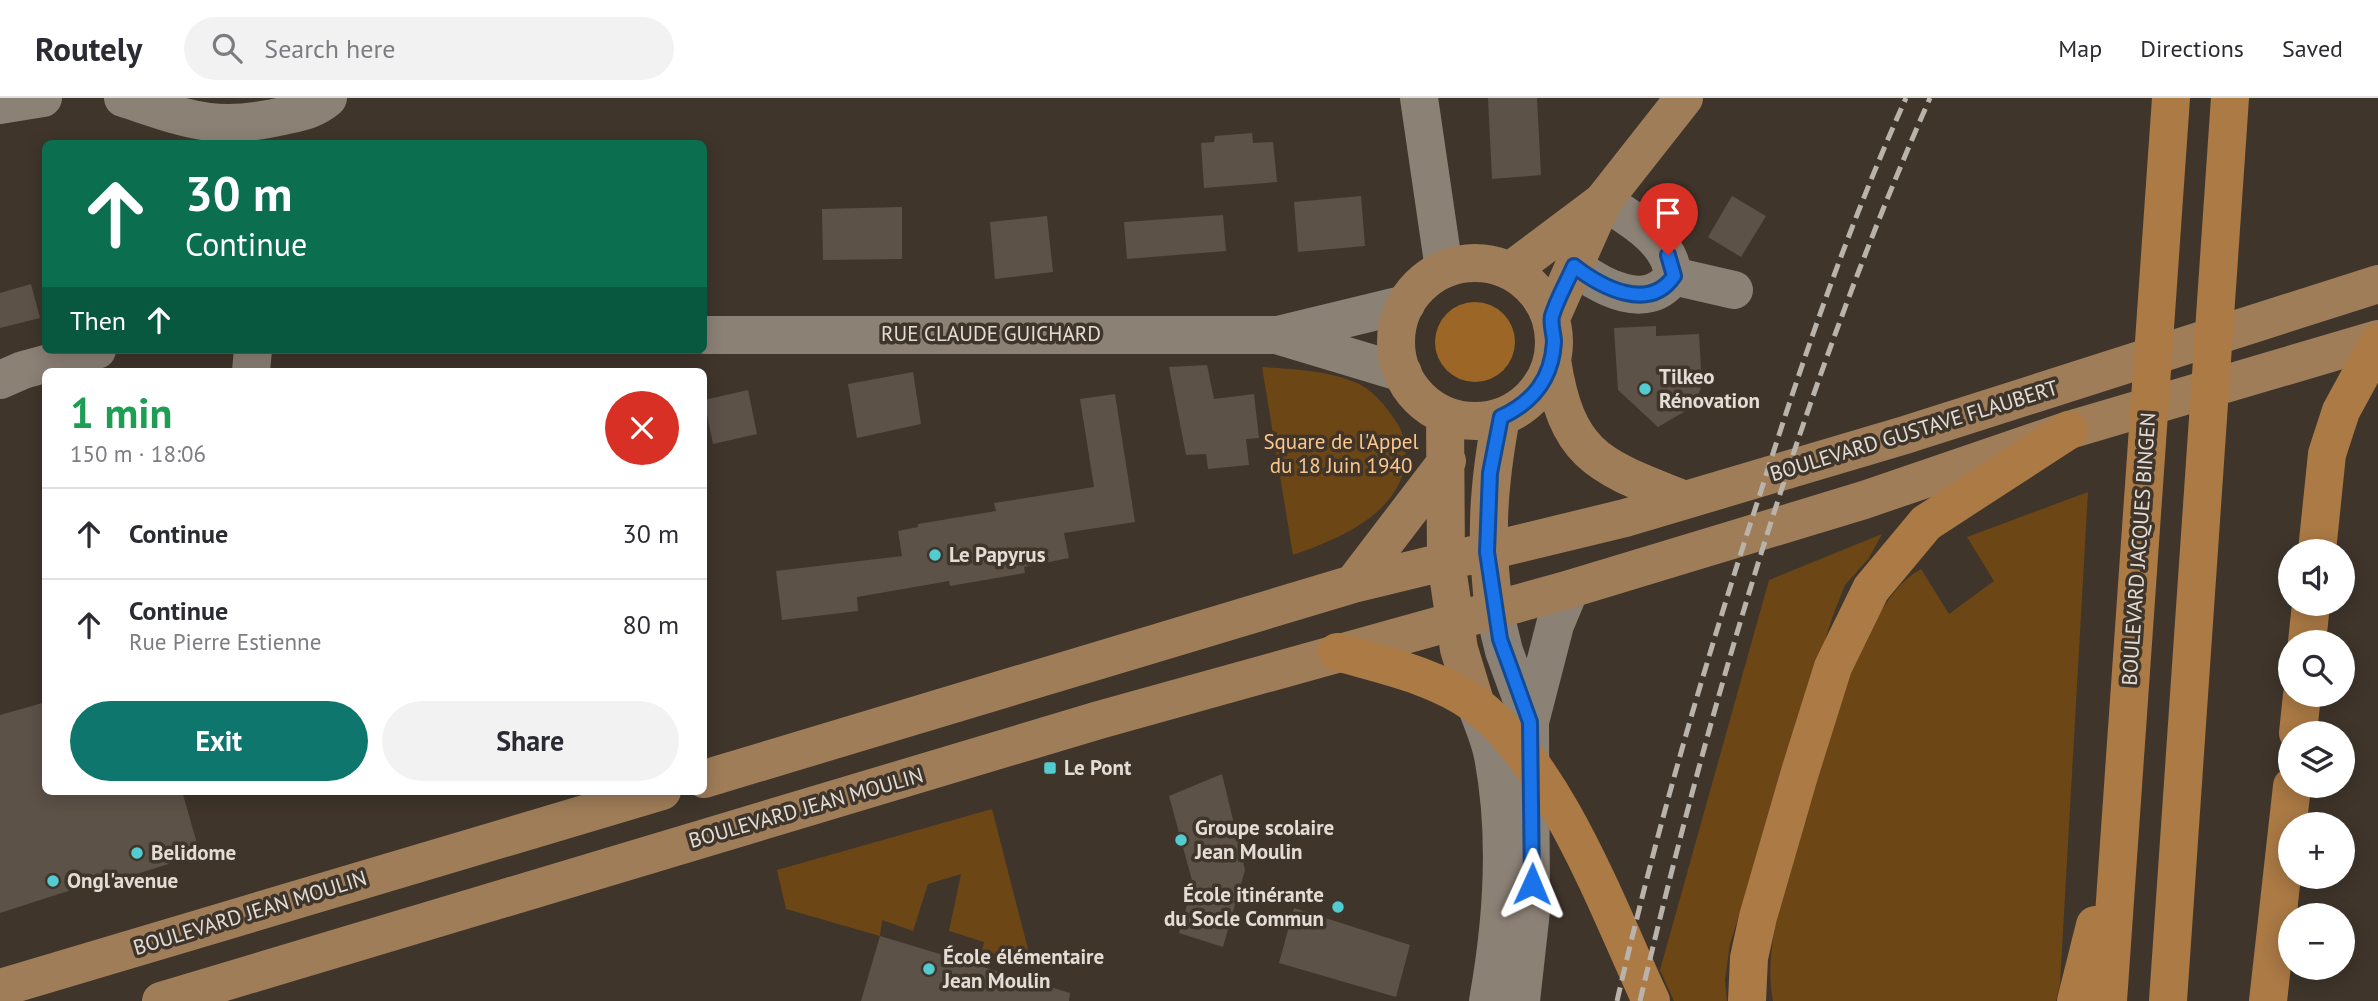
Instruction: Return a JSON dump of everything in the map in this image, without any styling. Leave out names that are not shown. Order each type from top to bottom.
[{"type":"highway","name":"BOULEVARD JACQUES BINGEN","points":[[2108,1001],[2171,98]]},
{"type":"highway","points":[[2168,1001],[2230,98]]},
{"type":"highway","points":[[2318,539],[2327,454],[2341,411],[2378,341]]},
{"type":"highway","points":[[1747,1001],[1749,958],[1758,917],[1800,772],[1832,667],[1871,589],[1926,523],[2069,430]]},
{"type":"highway","points":[[1337,652],[1411,673],[1476,705],[1531,762],[1580,849],[1651,1001]]},
{"type":"highway","points":[[2268,1001],[2291,798]]},
{"type":"highway","points":[[2076,1001],[2119,828]]},
{"type":"main road","points":[[1551,318],[1603,201],[1684,98]]},
{"type":"main road","points":[[1510,271],[1603,201]]},
{"type":"main road","points":[[1466,264],[1488,264],[1510,271],[1528,282],[1542,299],[1551,318],[1554,339],[1552,360],[1546,379],[1534,395],[1519,408],[1501,417],[1463,421],[1446,416],[1427,405],[1413,391],[1403,373],[1397,356],[1396,338],[1406,304],[1429,278],[1444,269],[1466,264]]},
{"type":"main road","name":"BOULEVARD GUSTAVE FLAUBERT","points":[[1446,561],[1625,518],[1905,435],[2378,284]]},
{"type":"main road","points":[[1454,621],[1570,589],[1864,500],[2069,430],[2378,341]]},
{"type":"main road","points":[[1552,360],[1558,399],[1570,429],[1588,450],[1623,475],[1685,499]]},
{"type":"main road","points":[[1446,416],[1446,561],[1454,621],[1476,705]]},
{"type":"main road","points":[[1494,610],[1487,552],[1490,473],[1501,417]]},
{"type":"main road","points":[[1353,584],[1447,461]]},
{"type":"main road","points":[[707,778],[1353,584],[1446,561]]},
{"type":"main road","name":"BOULEVARD JEAN MOULIN","points":[[161,1001],[1098,720],[1454,621]]},
{"type":"main road","name":"BOULEVARD JEAN MOULIN","points":[[0,988],[650,795]]},
{"type":"street","points":[[0,105],[43,98]]},
{"type":"street","points":[[123,98],[210,124],[245,125],[316,108],[328,98]]},
{"type":"street","points":[[1419,98],[1444,269]]},
{"type":"street","points":[[1603,201],[1630,218],[1659,245],[1668,255],[1674,276]]},
{"type":"street","points":[[1574,266],[1597,284],[1615,292],[1656,292],[1667,286],[1674,276]]},
{"type":"street","points":[[1674,276],[1734,289]]},
{"type":"street","name":"RUE CLAUDE GUICHARD","points":[[707,335],[1278,335],[1406,304]]},
{"type":"street","name":"RUE CLAUDE GUICHARD","points":[[1278,335],[1403,373]]},
{"type":"street","points":[[0,380],[23,370],[82,354]]},
{"type":"street","points":[[1521,1001],[1531,912],[1530,722],[1555,625],[1570,589]]},
{"type":"street","points":[[1494,610],[1504,651],[1530,722]]},
{"type":"street","points":[[1476,705],[1493,754],[1499,816],[1499,907],[1488,1001]]},
{"type":"green space","name":"Square de l'Appel du 18 Juin 1940","points":[[1262,367],[1319,372],[1359,384],[1377,397],[1398,425],[1406,453],[1399,483],[1377,512],[1345,533],[1293,555]]},
{"type":"green space","points":[[2088,492],[2060,984],[2056,1001],[1773,1001],[1771,953],[1788,876],[1845,687],[1880,613],[1901,585],[1921,569],[1949,614],[1994,581],[1967,537]]},
{"type":"green space","points":[[1882,534],[1869,558],[1845,585],[1832,618],[1730,944],[1725,980],[1727,1001],[1674,1001],[1660,970],[1769,580]]},
{"type":"green space","points":[[992,809],[1031,961],[982,951],[984,942],[949,931],[961,874],[928,884],[913,931],[882,920],[880,936],[786,909],[777,870]]},
{"type":"shaded area","points":[[1475,302],[1490,305],[1503,314],[1512,327],[1515,342],[1512,357],[1503,370],[1490,379],[1475,382],[1460,379],[1447,370],[1438,357],[1435,342],[1438,327],[1447,314],[1460,305]]},
{"type":"building","points":[[1488,98],[1537,98],[1541,175],[1492,179]]},
{"type":"building","points":[[1252,133],[1253,143],[1273,142],[1277,182],[1204,188],[1201,143],[1214,142],[1215,136]]},
{"type":"building","points":[[1361,196],[1365,246],[1298,252],[1294,202]]},
{"type":"building","points":[[1732,196],[1766,216],[1741,257],[1708,237]]},
{"type":"building","points":[[902,207],[902,259],[823,260],[822,209]]},
{"type":"building","points":[[1223,215],[1226,251],[1127,259],[1124,222]]},
{"type":"building","points":[[1047,216],[1053,272],[995,279],[990,222]]},
{"type":"building","points":[[31,284],[40,318],[0,328],[0,293]]},
{"type":"building","points":[[1656,326],[1656,336],[1699,334],[1702,385],[1694,406],[1658,427],[1618,390],[1614,328]]},
{"type":"building","points":[[1207,365],[1214,399],[1254,394],[1259,438],[1246,439],[1249,465],[1208,469],[1206,454],[1186,455],[1169,367]]},
{"type":"building","points":[[913,372],[921,424],[857,438],[848,384]]},
{"type":"building","points":[[748,390],[757,434],[713,444],[707,399]]},
{"type":"building","points":[[1115,394],[1135,522],[1064,533],[1069,558],[1024,567],[1025,573],[950,586],[949,581],[857,597],[858,611],[782,620],[776,571],[902,556],[898,531],[918,527],[918,524],[996,511],[994,503],[1094,487],[1080,399]]},
{"type":"building","points":[[42,703],[42,795],[183,795],[200,854],[102,885],[102,880],[0,913],[0,715]]},
{"type":"building","points":[[1222,774],[1245,870],[1223,947],[1179,933],[1193,884],[1169,796]]},
{"type":"building","points":[[1294,908],[1410,945],[1396,997],[1279,963]]},
{"type":"building","name":"École élémentaire Jean Moulin","points":[[880,936],[1070,993],[1069,1001],[861,1001]]},
{"type":"railway","points":[[1617,1001],[1632,936],[1702,681],[1793,391],[1865,194],[1906,98]]},
{"type":"railway","points":[[1640,1001],[1698,772],[1764,543],[1841,318],[1930,98]]},
{"type":"place","name":"Tilkeo Rénovation","points":[[1645,389]]},
{"type":"place","name":"Le Papyrus","points":[[935,555]]},
{"type":"place","name":"Le Pont","points":[[1050,768]]},
{"type":"place","name":"Groupe scolaire Jean Moulin","points":[[1181,840]]},
{"type":"place","name":"Belidome","points":[[137,853]]},
{"type":"place","name":"Ongl'avenue","points":[[53,881]]},
{"type":"place","name":"École itinérante du Socle Commun","points":[[1338,907]]},
{"type":"place","name":"École élémentaire Jean Moulin","points":[[929,969]]},
{"type":"route","points":[[1532,884],[1530,722],[1500,639],[1487,552],[1490,473],[1501,417],[1519,408],[1534,395],[1546,379],[1552,360],[1554,339],[1551,318],[1574,266],[1597,284],[1615,292],[1656,292],[1667,286],[1674,276],[1668,255]]}]
